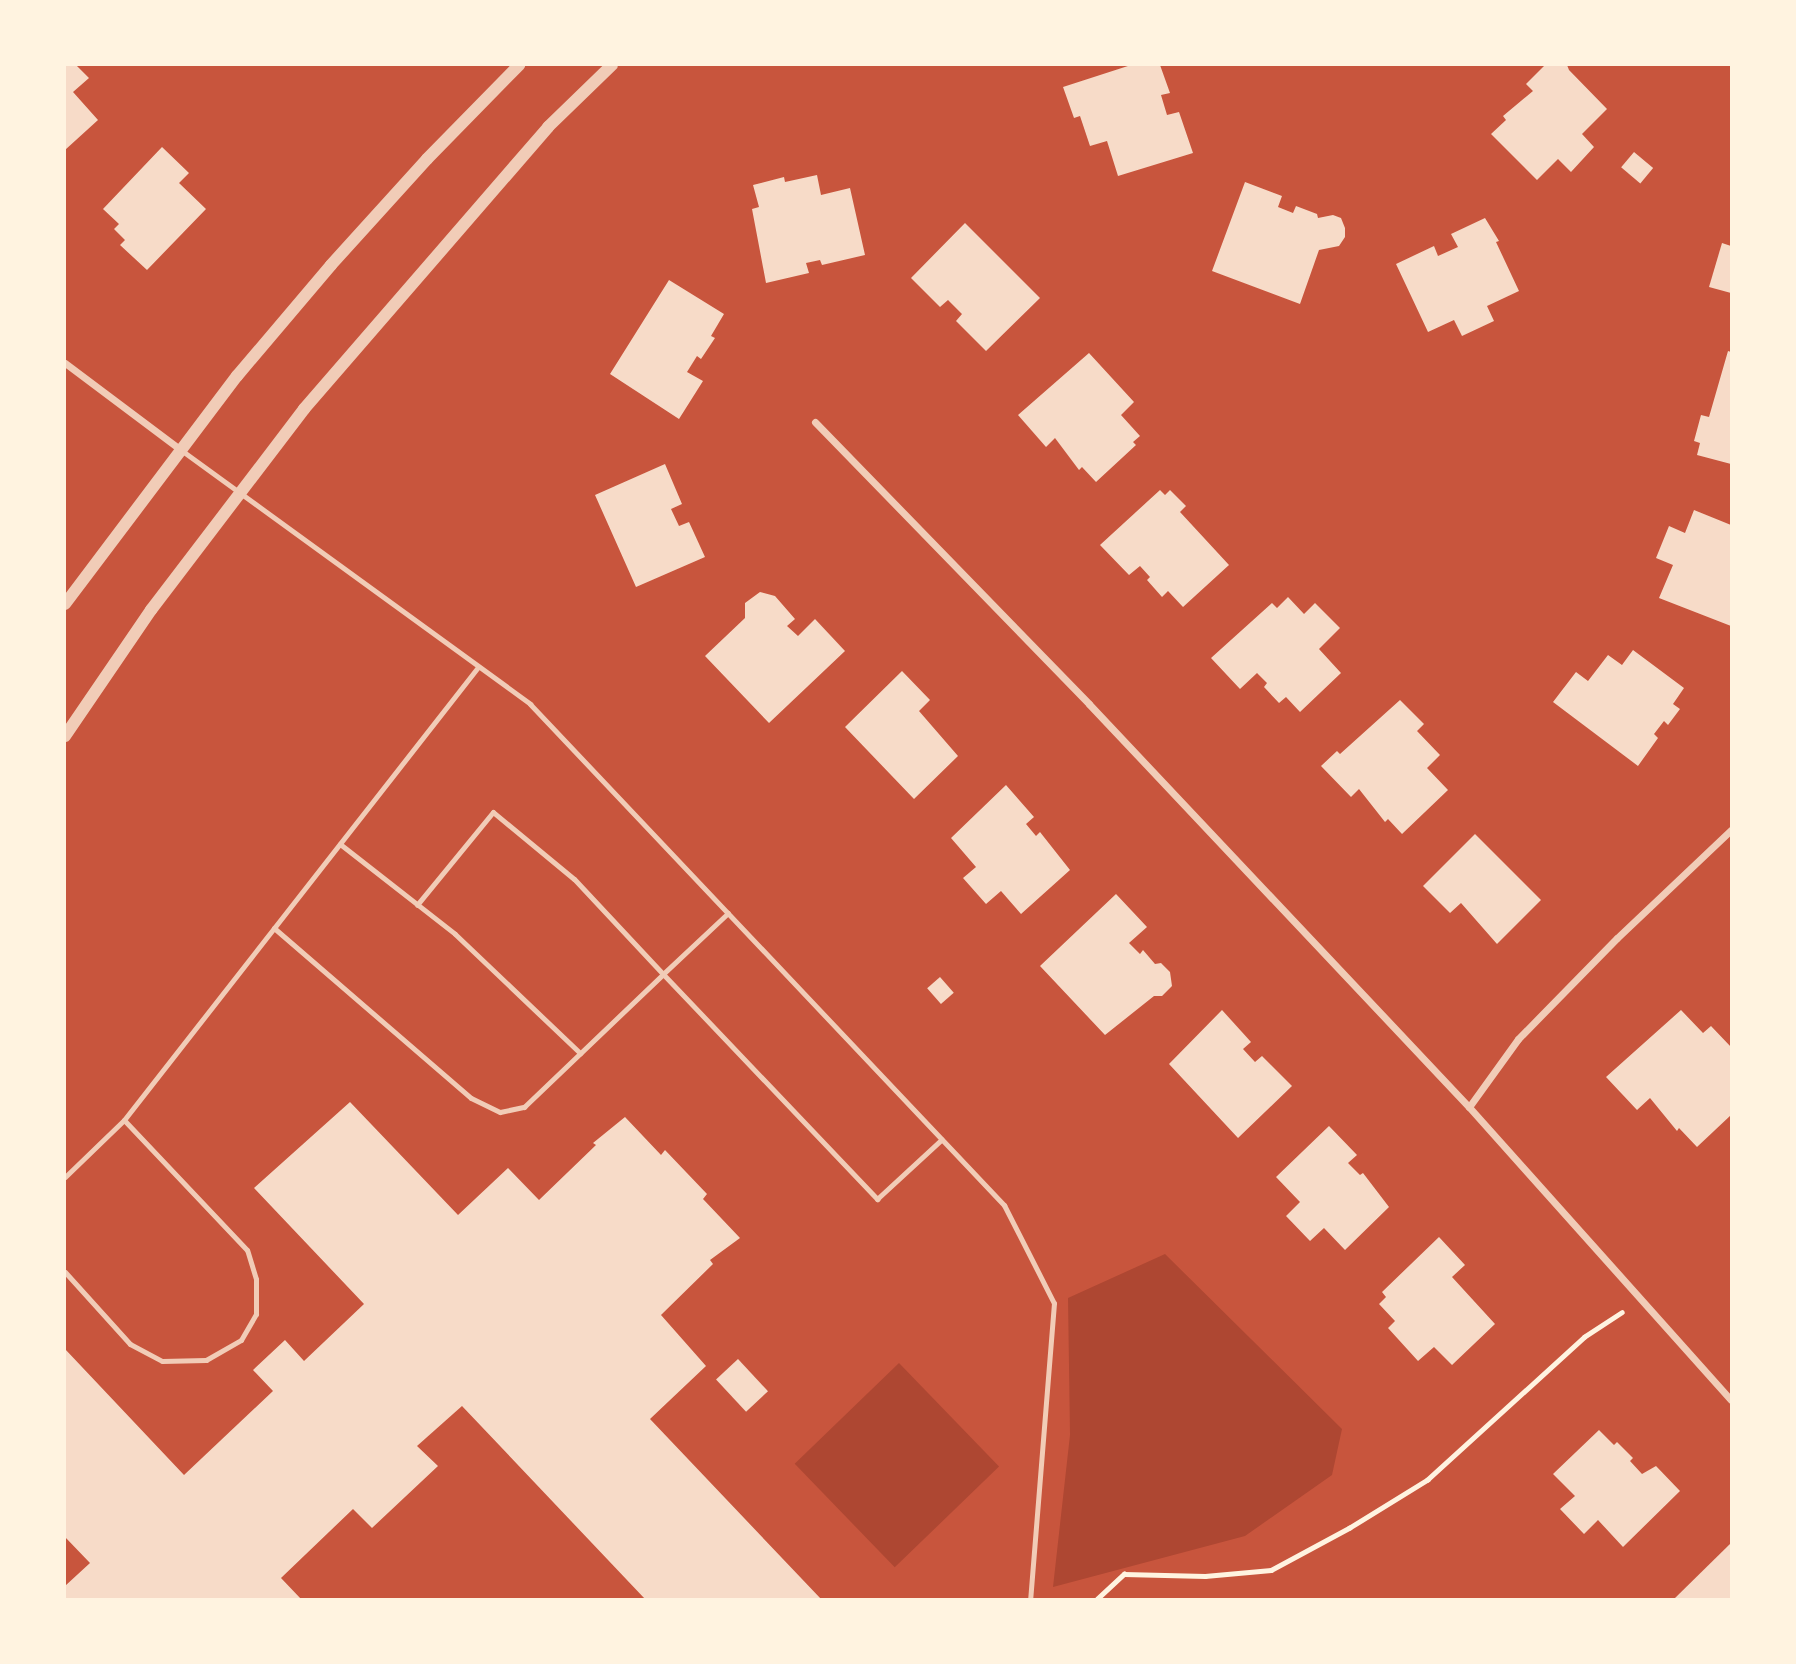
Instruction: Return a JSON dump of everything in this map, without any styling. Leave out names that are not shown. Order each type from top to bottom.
[{"type":"street","points":[[65,604],[237,376],[331,265],[427,159],[519,65]]},
{"type":"street","points":[[65,736],[151,610],[304,409],[548,127],[612,65]]},
{"type":"street","points":[[65,363],[181,450]]},
{"type":"street","points":[[816,422],[1089,704],[1469,1107],[1731,1399]]},
{"type":"street","points":[[1469,1107],[1518,1039],[1617,938],[1731,830]]},
{"type":"lane","points":[[181,450],[530,704],[1004,1205],[1054,1303],[1030,1599]]},
{"type":"lane","points":[[65,1177],[124,1120],[478,667]]},
{"type":"lane","points":[[417,905],[493,812],[575,879],[877,1199],[942,1139]]},
{"type":"lane","points":[[340,844],[455,934],[580,1053]]},
{"type":"lane","points":[[274,928],[471,1098],[500,1112],[524,1107],[728,913]]},
{"type":"lane","points":[[65,1272],[130,1344],[162,1361],[206,1360],[241,1340],[256,1314],[256,1279],[247,1250],[124,1120]]},
{"type":"path","points":[[1097,1599],[1124,1574],[1205,1576],[1271,1570],[1349,1528],[1427,1480],[1584,1338],[1616,1317],[1639,1295]]},
{"type":"shaded area","points":[[1165,1254],[1342,1429],[1332,1475],[1245,1536],[1053,1587],[1070,1435],[1068,1298]]},
{"type":"shaded area","points":[[899,1363],[999,1467],[895,1567],[795,1464]]},
{"type":"building","points":[[65,65],[76,65],[89,78],[73,92],[98,120],[65,150]]},
{"type":"building","points":[[1131,65],[1160,65],[1170,93],[1161,95],[1167,115],[1179,112],[1193,153],[1118,176],[1107,141],[1090,146],[1080,116],[1074,118],[1063,87]]},
{"type":"building","points":[[1545,65],[1567,65],[1607,109],[1582,134],[1594,147],[1571,172],[1558,159],[1537,180],[1491,134],[1506,120],[1503,116],[1533,91],[1526,84]]},
{"type":"building","points":[[162,147],[189,173],[179,183],[206,209],[147,270],[120,245],[125,240],[114,229],[119,224],[103,209]]},
{"type":"building","points":[[1634,152],[1653,168],[1640,183],[1621,167]]},
{"type":"building","points":[[817,175],[821,195],[850,188],[865,255],[822,265],[820,260],[806,263],[809,273],[766,283],[752,209],[759,207],[753,185],[784,177],[785,182]]},
{"type":"building","points":[[1245,182],[1282,196],[1278,207],[1293,213],[1296,206],[1317,214],[1318,218],[1333,215],[1341,218],[1345,237],[1339,246],[1319,250],[1300,304],[1212,271]]},
{"type":"building","points":[[1485,218],[1499,241],[1496,242],[1519,291],[1487,306],[1494,321],[1462,336],[1454,320],[1428,332],[1396,264],[1434,246],[1438,256],[1458,247],[1451,234]]},
{"type":"building","points":[[965,223],[1040,298],[986,351],[956,321],[962,314],[948,300],[940,307],[911,278]]},
{"type":"building","points":[[1722,243],[1731,246],[1731,293],[1709,287]]},
{"type":"building","points":[[669,280],[724,314],[711,336],[715,338],[701,359],[697,356],[687,372],[703,381],[679,419],[610,374]]},
{"type":"building","points":[[1728,351],[1731,352],[1731,464],[1697,455],[1700,443],[1694,441],[1701,415],[1709,417]]},
{"type":"building","points":[[1089,353],[1134,402],[1121,415],[1140,436],[1133,442],[1136,445],[1096,482],[1082,467],[1079,470],[1055,438],[1046,447],[1018,415]]},
{"type":"building","points":[[665,464],[682,504],[671,509],[679,526],[689,522],[705,557],[636,587],[595,495]]},
{"type":"building","points":[[1160,490],[1165,495],[1170,490],[1186,506],[1180,512],[1229,565],[1183,607],[1168,591],[1162,597],[1147,580],[1150,577],[1140,566],[1129,575],[1100,545]]},
{"type":"building","points":[[1694,510],[1731,525],[1731,626],[1659,598],[1673,565],[1656,558],[1669,526],[1685,533]]},
{"type":"building","points":[[760,592],[775,596],[795,619],[787,626],[798,636],[815,619],[845,651],[769,723],[705,656],[745,618],[745,603]]},
{"type":"building","points":[[1288,597],[1304,614],[1315,603],[1340,628],[1319,649],[1341,673],[1300,712],[1286,697],[1279,703],[1264,687],[1267,683],[1257,673],[1240,689],[1211,658],[1272,603],[1277,608]]},
{"type":"building","points":[[1633,650],[1684,688],[1673,704],[1680,709],[1668,725],[1664,721],[1654,734],[1658,738],[1638,766],[1553,702],[1576,672],[1588,681],[1608,655],[1622,665]]},
{"type":"building","points":[[902,671],[930,700],[919,711],[958,756],[914,799],[845,727]]},
{"type":"building","points":[[1400,700],[1424,724],[1417,731],[1440,755],[1427,768],[1448,790],[1402,834],[1388,819],[1385,822],[1359,789],[1351,797],[1321,766],[1337,751],[1340,754]]},
{"type":"building","points":[[1006,785],[1034,817],[1026,824],[1036,836],[1040,832],[1070,870],[1021,914],[1001,891],[986,904],[963,878],[976,867],[951,838]]},
{"type":"building","points":[[1475,834],[1541,900],[1497,944],[1461,903],[1450,913],[1423,886]]},
{"type":"building","points":[[1116,894],[1147,927],[1129,943],[1140,954],[1143,950],[1155,964],[1161,963],[1170,972],[1172,986],[1162,996],[1154,996],[1105,1035],[1040,966]]},
{"type":"building","points":[[940,977],[954,993],[941,1004],[927,988]]},
{"type":"building","points":[[1222,1010],[1251,1042],[1243,1049],[1255,1062],[1262,1056],[1292,1086],[1238,1138],[1169,1064]]},
{"type":"building","points":[[1681,1010],[1703,1033],[1711,1026],[1731,1047],[1731,1115],[1697,1147],[1679,1128],[1677,1131],[1650,1098],[1637,1110],[1606,1077]]},
{"type":"building","points":[[350,1102],[458,1215],[508,1168],[539,1200],[596,1145],[593,1143],[625,1117],[661,1155],[665,1150],[707,1194],[703,1199],[740,1238],[710,1260],[713,1264],[661,1315],[706,1366],[650,1419],[821,1599],[645,1599],[462,1406],[417,1446],[438,1466],[372,1528],[353,1509],[281,1578],[301,1599],[65,1599],[65,1586],[90,1563],[65,1537],[65,1349],[184,1475],[273,1391],[253,1370],[285,1340],[304,1361],[364,1304],[254,1188]]},
{"type":"building","points":[[1329,1126],[1357,1155],[1348,1163],[1360,1175],[1363,1173],[1389,1207],[1345,1250],[1324,1228],[1310,1241],[1286,1216],[1300,1202],[1276,1177]]},
{"type":"building","points":[[1439,1237],[1465,1265],[1452,1277],[1495,1324],[1452,1365],[1434,1347],[1418,1361],[1388,1328],[1395,1321],[1379,1304],[1386,1297],[1382,1292]]},
{"type":"building","points":[[738,1359],[768,1391],[746,1412],[716,1379]]},
{"type":"building","points":[[1599,1430],[1614,1445],[1617,1442],[1633,1458],[1630,1461],[1642,1474],[1656,1466],[1680,1491],[1623,1547],[1598,1520],[1584,1534],[1560,1509],[1575,1496],[1553,1474]]},
{"type":"building","points":[[1731,1543],[1731,1599],[1674,1599]]}]
